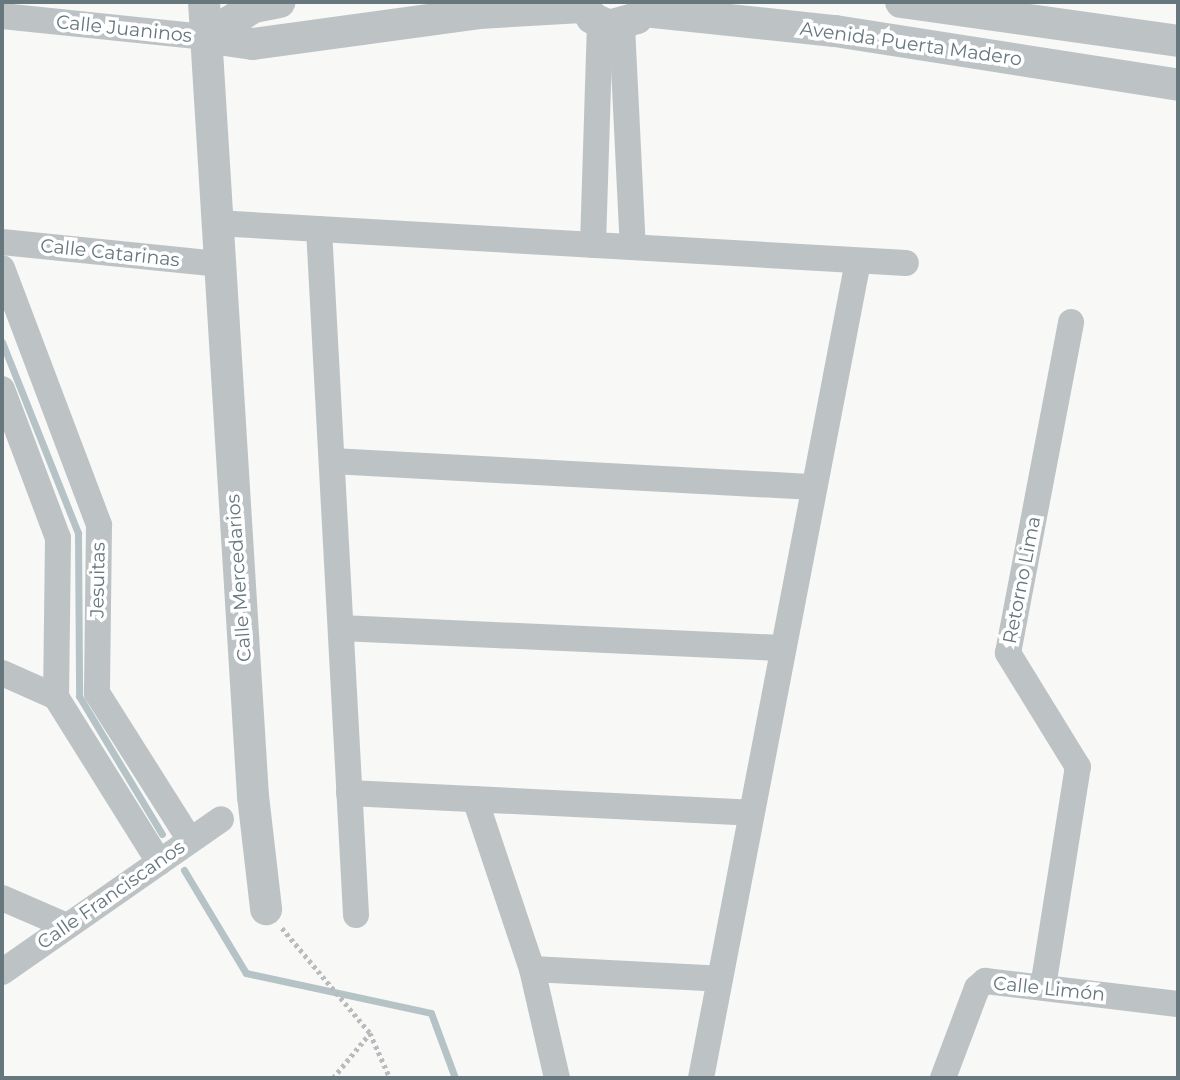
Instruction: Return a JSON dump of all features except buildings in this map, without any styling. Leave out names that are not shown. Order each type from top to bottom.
[{"type":"street","name":"Calle Mercedarios","points":[[204,2],[218,264],[253,796],[266,909]]},
{"type":"street","points":[[204,37],[254,7],[280,2]]},
{"type":"street","name":"Avenida Puerta Madero","points":[[901,2],[1178,41]]},
{"type":"street","points":[[593,245],[613,12]]},
{"type":"street","points":[[613,12],[633,247]]},
{"type":"street","name":"Avenida Puerta Madero","points":[[204,37],[253,44],[479,13],[613,12],[835,31],[1178,85]]},
{"type":"street","name":"Calle Juaninos","points":[[2,16],[204,37]]},
{"type":"street","points":[[216,223],[906,263]]},
{"type":"street","points":[[319,229],[356,915]]},
{"type":"street","name":"Calle Catarinas","points":[[2,242],[218,264]]},
{"type":"street","points":[[701,1078],[858,261]]},
{"type":"street","name":"Jesuitas","points":[[2,268],[99,525],[97,693],[190,840]]},
{"type":"street","name":"Retorno Lima","points":[[1043,987],[1078,767],[1008,653],[1071,322]]},
{"type":"street","points":[[2,389],[13,448],[58,538],[56,696],[159,862]]},
{"type":"street","points":[[332,461],[814,487]]},
{"type":"street","points":[[341,628],[783,648]]},
{"type":"street","points":[[2,673],[56,696]]},
{"type":"street","points":[[349,793],[752,813]]},
{"type":"street","points":[[475,799],[532,969],[557,1078]]},
{"type":"street","name":"Calle Franciscanos","points":[[2,972],[221,819]]},
{"type":"street","points":[[2,898],[67,926]]},
{"type":"street","points":[[532,969],[720,979]]},
{"type":"street","name":"Calle Limón","points":[[943,1078],[977,988],[996,980],[1178,1004]]},
{"type":"path","points":[[266,909],[370,1033],[390,1078]]},
{"type":"path","points":[[333,1078],[370,1033]]},
{"type":"waterway","points":[[2,342],[78,533],[79,696],[162,834]]},
{"type":"waterway","points":[[184,870],[246,973],[431,1013],[455,1078]]}]
